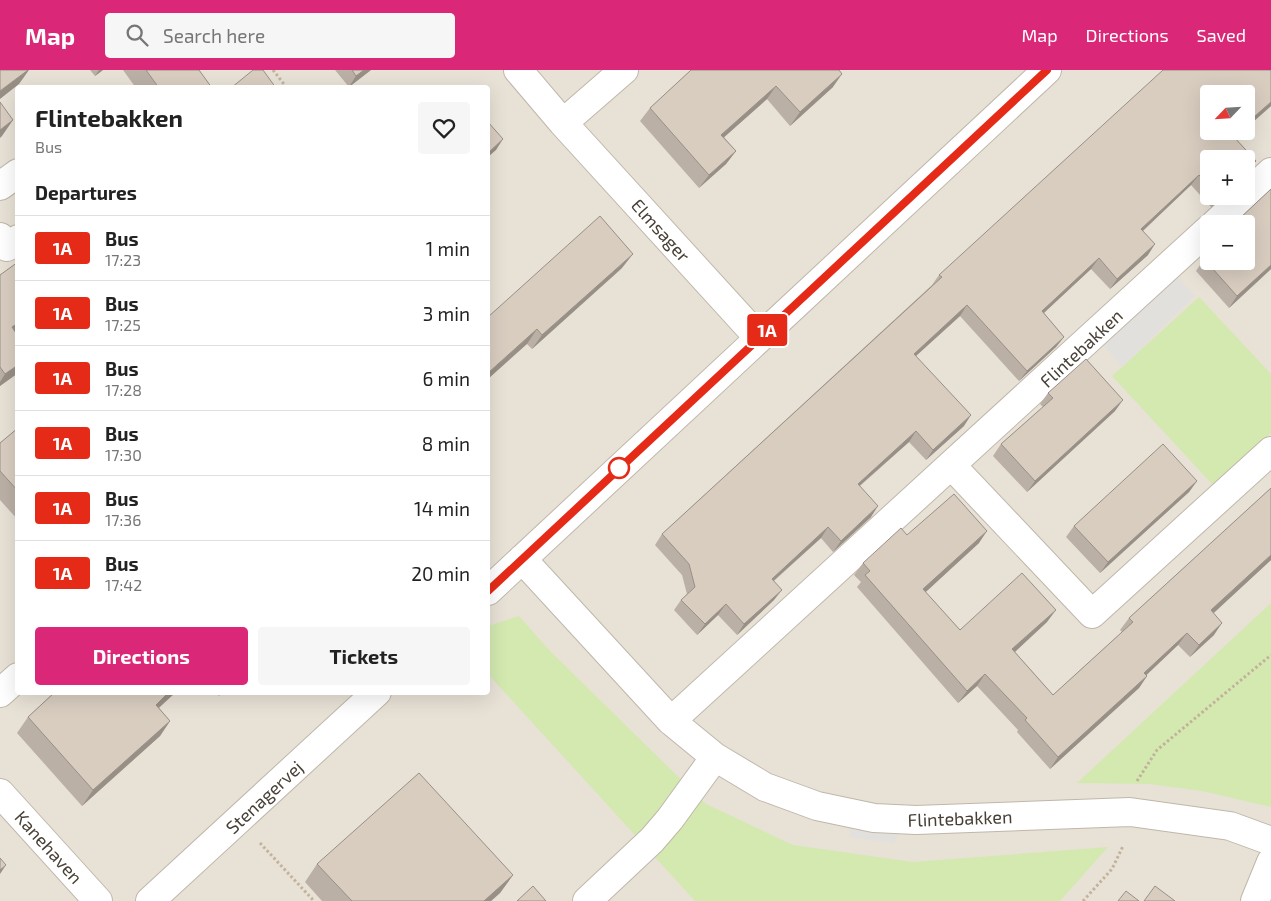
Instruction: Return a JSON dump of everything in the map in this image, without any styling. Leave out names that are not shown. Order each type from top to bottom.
[{"type":"street","name":"Elmsager","points":[[518,70],[563,123],[759,338]]},
{"type":"street","points":[[563,123],[624,70]]},
{"type":"street","points":[[490,589],[1047,70]]},
{"type":"street","points":[[1255,187],[1271,172]]},
{"type":"street","points":[[0,186],[15,175]]},
{"type":"street","points":[[1225,215],[1235,205]]},
{"type":"street","points":[[0,237],[7,247],[15,241]]},
{"type":"street","name":"Flintebakken","points":[[671,721],[1200,237]]},
{"type":"street","points":[[952,466],[1092,614],[1271,451]]},
{"type":"street","name":"Flintebakken","points":[[522,559],[671,721],[715,757],[774,790],[817,806],[874,818],[916,820],[1130,812],[1230,826],[1271,841]]},
{"type":"street","points":[[0,693],[15,680]]},
{"type":"street","name":"Stenagervej","points":[[150,901],[374,695]]},
{"type":"street","points":[[587,901],[652,840],[670,819],[715,757]]},
{"type":"street","name":"Kanehaven","points":[[0,793],[98,901]]},
{"type":"street","points":[[1255,901],[1271,862]]},
{"type":"path","points":[[273,70],[285,85]]},
{"type":"path","points":[[1083,901],[1112,869],[1125,843],[1135,786],[1141,771],[1157,750],[1271,655]]},
{"type":"path","points":[[239,820],[314,901]]},
{"type":"shaded area","points":[[0,70],[1271,70],[1271,901],[0,901]]},
{"type":"shaded area","points":[[1167,265],[1195,296],[1122,367],[1092,332]]},
{"type":"shaded area","points":[[846,810],[910,817],[894,843],[851,838]]},
{"type":"green space","points":[[1199,297],[1271,374],[1271,433],[1213,485],[1112,376]]},
{"type":"green space","points":[[1271,603],[1271,807],[1202,791],[1149,784],[1077,783]]},
{"type":"green space","points":[[519,616],[550,651],[706,804],[793,845],[913,862],[1108,847],[1060,901],[695,901],[490,676],[490,625]]},
{"type":"building","points":[[0,70],[28,70],[0,91]]},
{"type":"building","points":[[146,70],[199,70],[210,85],[157,85]]},
{"type":"building","points":[[253,70],[263,70],[274,85],[235,85]]},
{"type":"building","points":[[352,70],[364,70],[356,76]]},
{"type":"building","points":[[691,70],[839,70],[842,74],[800,112],[776,86],[721,135],[736,151],[709,175],[650,108]]},
{"type":"building","points":[[1163,70],[1271,70],[1271,102],[1255,116],[1255,85],[1200,85],[1200,140],[1237,140],[1246,150],[1200,150],[1200,176],[1141,229],[1155,244],[1117,279],[1099,258],[1042,311],[1064,337],[1027,371],[967,305],[914,354],[971,415],[933,450],[916,431],[858,484],[878,506],[841,541],[828,527],[772,579],[782,590],[744,624],[726,604],[705,624],[681,600],[695,587],[689,564],[662,534],[942,277],[939,275]]},
{"type":"building","points":[[0,102],[13,120],[0,130]]},
{"type":"building","points":[[490,124],[503,139],[490,151]]},
{"type":"building","points":[[1271,189],[1271,265],[1237,296],[1214,270],[1255,270],[1255,215],[1243,215]]},
{"type":"building","points":[[600,216],[633,254],[542,335],[537,329],[490,371],[490,315]]},
{"type":"building","points":[[15,264],[15,325],[12,327],[15,332],[15,367],[5,374],[0,367],[0,275]]},
{"type":"building","points":[[1086,359],[1123,400],[1035,481],[1001,444],[1053,398],[1048,393]]},
{"type":"building","points":[[15,430],[15,488],[0,471],[0,443]]},
{"type":"building","points":[[1163,444],[1197,481],[1108,562],[1074,526]]},
{"type":"building","points":[[1271,488],[1271,555],[1211,610],[1222,623],[1199,645],[1187,633],[1144,673],[1147,676],[1058,757],[1025,720],[1027,718],[985,674],[967,691],[865,575],[870,571],[863,563],[901,528],[907,535],[954,494],[987,531],[923,589],[960,630],[1022,573],[1056,610],[1012,649],[1053,695],[1133,622],[1129,618]]},
{"type":"building","points":[[52,695],[166,695],[156,705],[170,721],[93,790],[28,717]]},
{"type":"building","points":[[419,773],[513,875],[484,901],[352,901],[317,864]]},
{"type":"building","points":[[0,858],[6,865],[0,870]]},
{"type":"building","points":[[533,886],[546,901],[517,901]]},
{"type":"building","points":[[1155,886],[1175,901],[1144,901]]},
{"type":"building","points":[[1126,891],[1139,901],[1118,901]]},
{"type":"bus line","name":"1A","points":[[490,589],[1047,70]]}]
